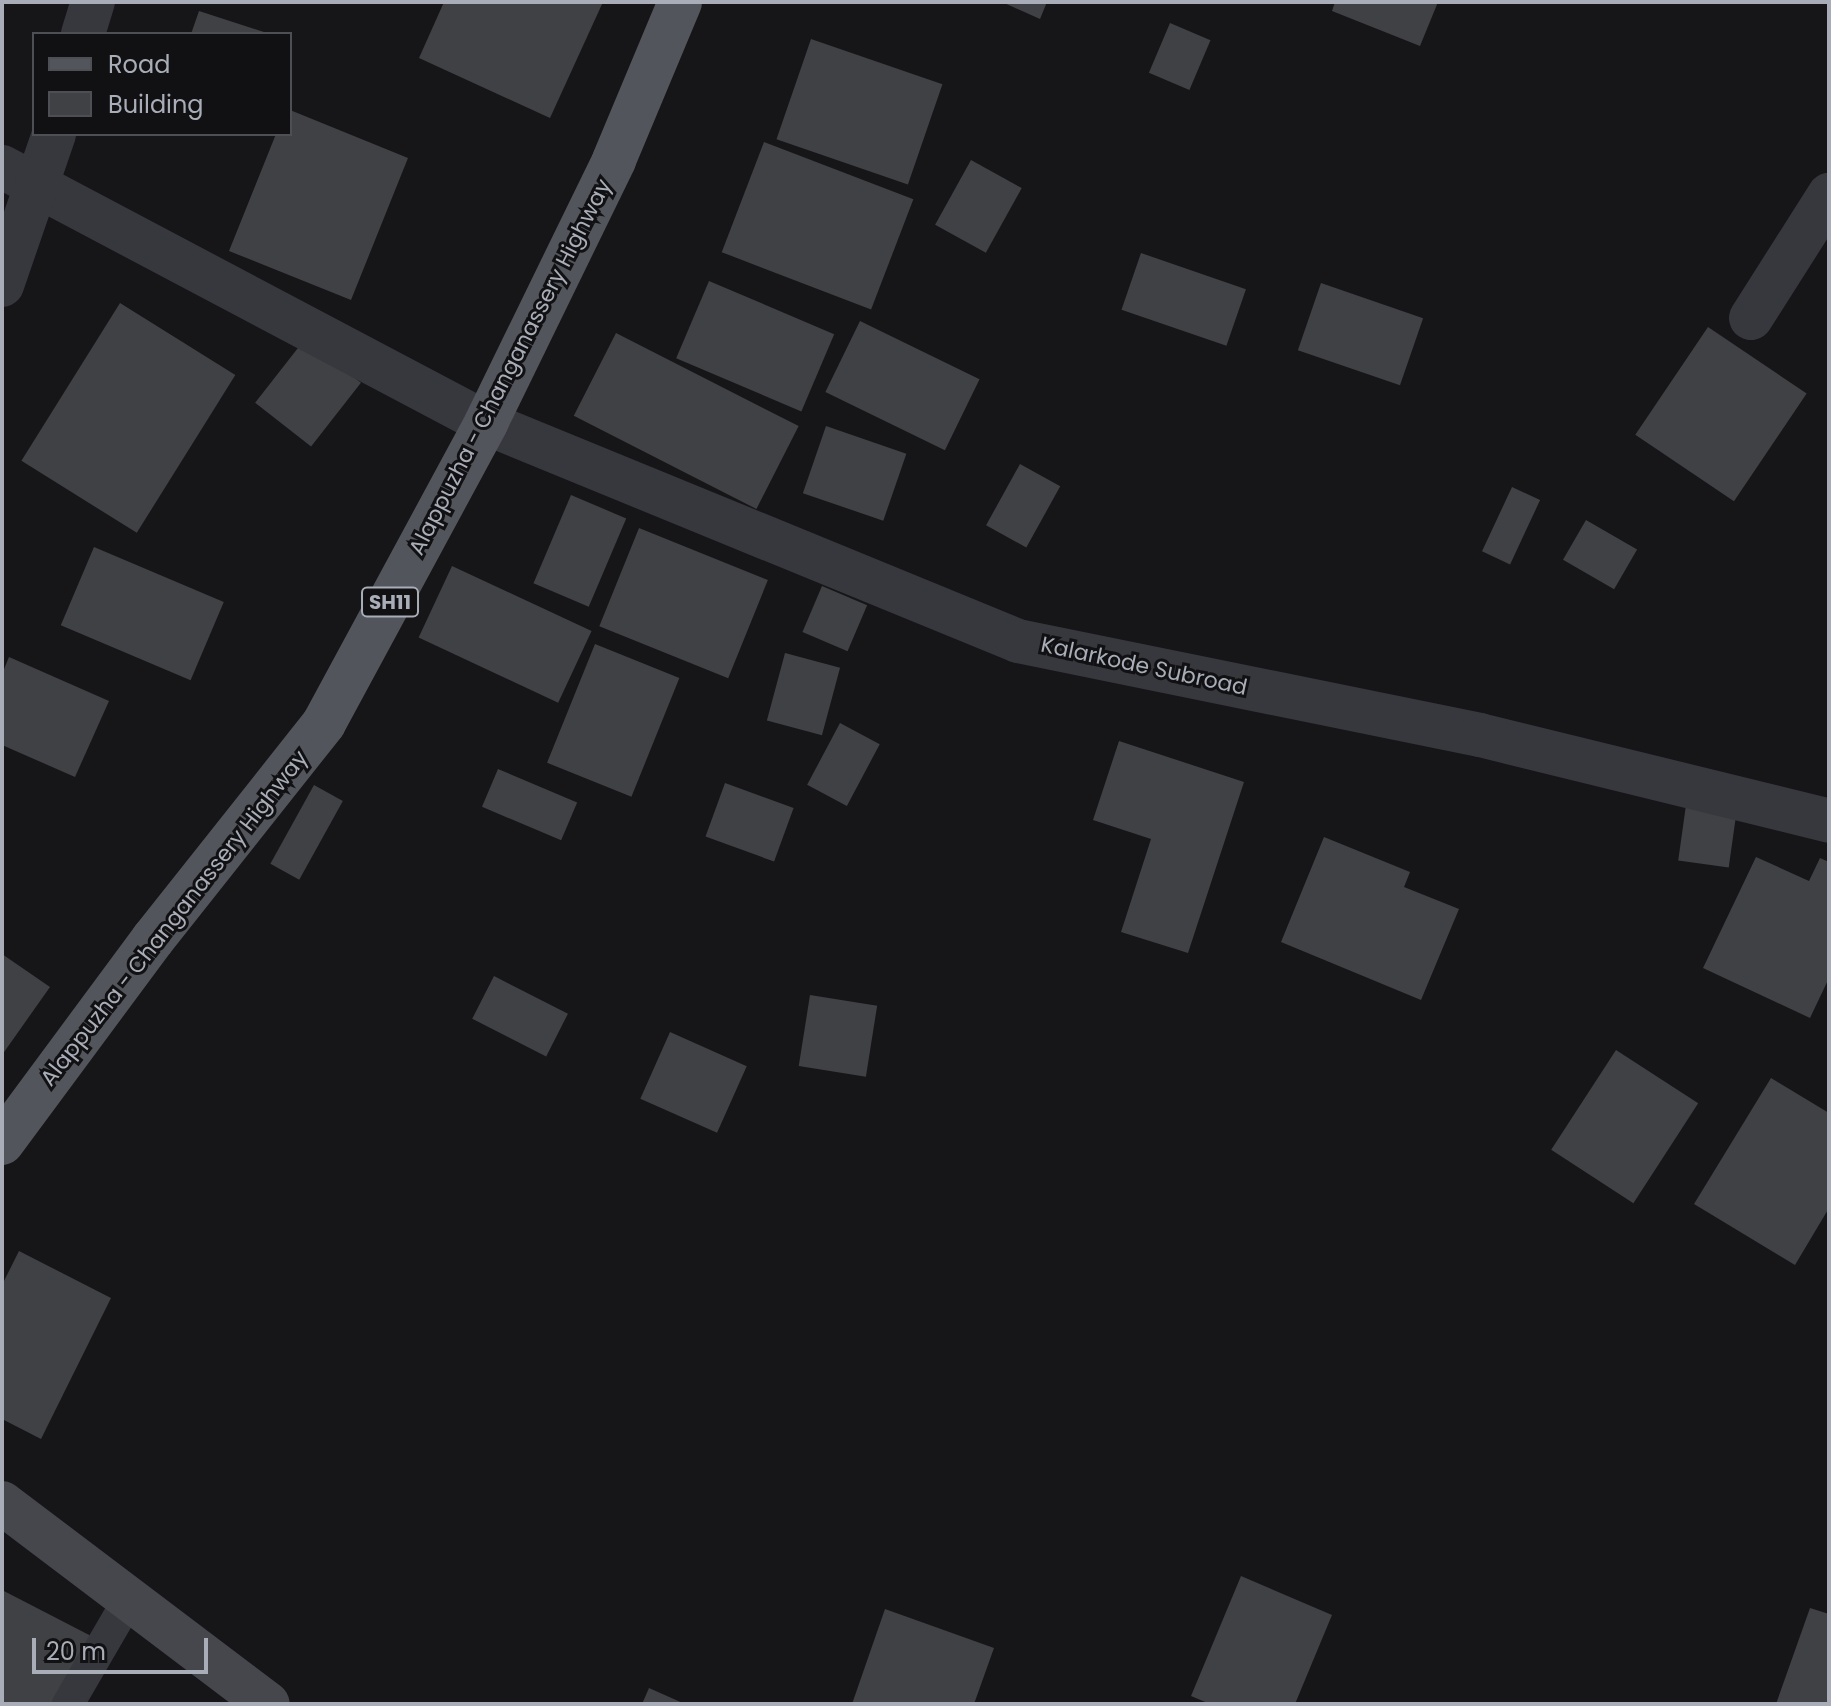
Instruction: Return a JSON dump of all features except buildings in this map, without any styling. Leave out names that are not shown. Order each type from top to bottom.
[{"type":"main road","name":"Alappuzha - Changanassery Highway","points":[[2,1143],[153,939],[324,723],[486,423],[614,160],[680,2]]},
{"type":"main road","points":[[2,1503],[268,1704]]},
{"type":"street","points":[[84,32],[93,2]]},
{"type":"street","points":[[2,285],[20,178],[52,136]]},
{"type":"street","name":"Kalarkode Subroad","points":[[20,178],[486,423],[1018,641],[1480,735],[1829,821]]},
{"type":"street","points":[[1751,318],[1829,195]]},
{"type":"lane","points":[[68,1704],[129,1599]]}]
